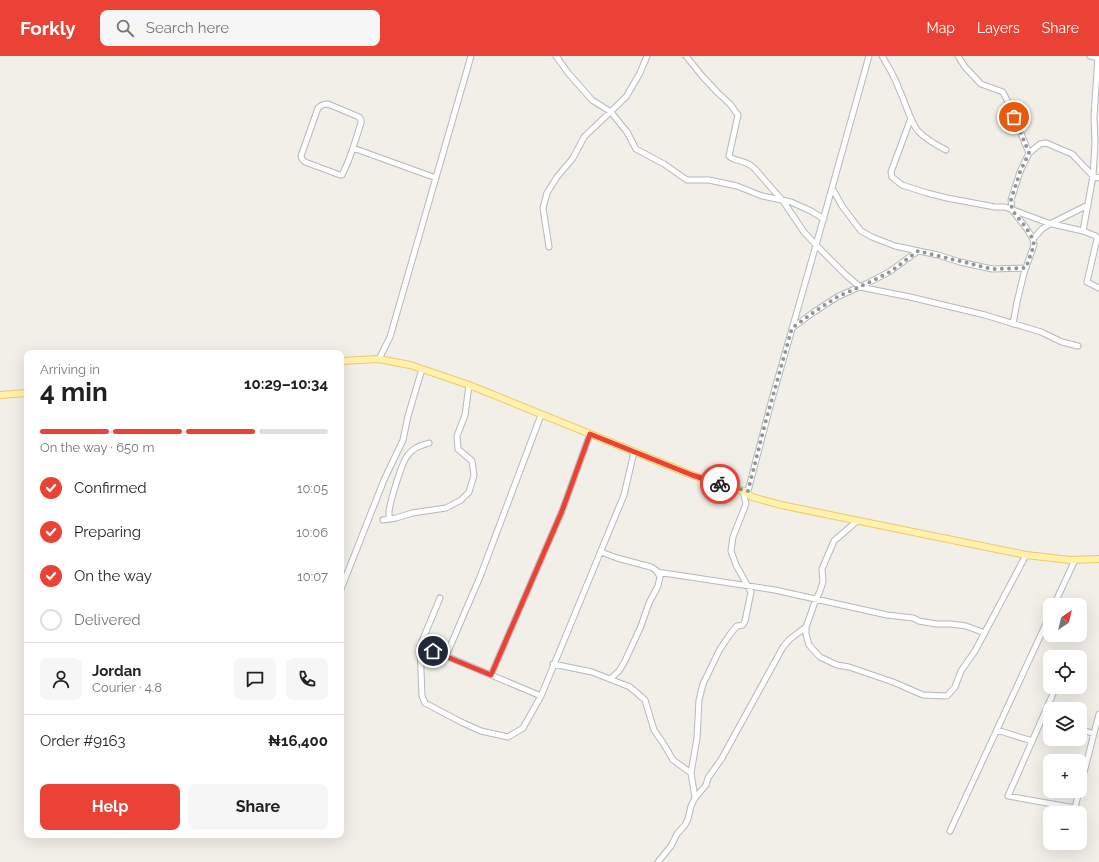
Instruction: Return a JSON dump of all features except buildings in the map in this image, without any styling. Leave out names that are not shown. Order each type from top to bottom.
[{"type":"main road","points":[[344,361],[379,359],[410,365],[469,385],[692,475],[743,491],[752,497],[781,505],[1026,555],[1055,559],[1099,559]]},
{"type":"main road","points":[[0,395],[24,393]]},
{"type":"street","points":[[379,359],[390,337],[471,56]]},
{"type":"street","points":[[556,56],[569,74],[592,100],[611,112],[627,132],[636,149],[664,164],[687,180],[709,180],[737,186],[762,196],[791,202],[824,219]]},
{"type":"street","points":[[549,247],[543,208],[547,193],[557,177],[573,158],[584,137],[626,98],[640,74],[647,56]]},
{"type":"street","points":[[686,56],[718,94],[730,104],[738,115],[729,156],[731,158],[749,163],[783,201],[804,232],[847,276],[860,287],[910,296],[985,315],[1041,332],[1062,342],[1078,346]]},
{"type":"street","points":[[695,798],[691,773],[697,738],[699,700],[703,684],[720,649],[731,633],[738,626],[743,625],[751,592],[736,565],[731,551],[732,537],[746,504],[743,491],[748,491],[768,413],[869,56]]},
{"type":"street","points":[[882,56],[899,87],[906,108],[917,130],[933,143],[946,150]]},
{"type":"street","points":[[958,56],[965,67],[981,84],[1003,92],[1012,109],[1029,153]]},
{"type":"street","points":[[1083,231],[1093,176],[1095,144],[1094,117],[1098,57],[1090,56]]},
{"type":"street","points":[[328,104],[360,117],[361,123],[353,148],[342,175],[305,162],[302,159],[301,156],[320,106],[328,104]]},
{"type":"street","points":[[912,118],[891,172],[892,177],[902,185],[927,193],[995,207],[1005,207],[1050,224],[1083,231],[1096,236],[1097,239],[1087,282],[1099,288]]},
{"type":"street","points":[[1013,324],[1026,268],[1034,245],[1033,239],[1027,229],[1012,210],[1011,200],[1020,172],[1029,153],[1040,144],[1046,143],[1072,154],[1093,176],[1099,178]]},
{"type":"street","points":[[353,148],[436,178]]},
{"type":"street","points":[[832,188],[842,206],[861,231],[872,237],[895,246],[992,269],[1026,268]]},
{"type":"street","points":[[1033,239],[1042,229],[1050,224],[1088,205]]},
{"type":"street","points":[[792,328],[837,297],[890,272],[918,251]]},
{"type":"street","points":[[344,581],[384,480],[403,440],[408,416],[422,369]]},
{"type":"street","points":[[383,520],[412,513],[446,508],[461,500],[469,492],[474,476],[472,462],[458,449],[457,436],[465,415],[469,385]]},
{"type":"street","points":[[446,656],[480,577],[541,415]]},
{"type":"street","points":[[491,675],[562,511],[590,434]]},
{"type":"street","points":[[390,519],[389,513],[391,500],[401,468],[407,455],[417,446],[429,443]]},
{"type":"street","points":[[440,598],[420,646],[422,696],[425,704],[481,731],[508,737],[524,728],[541,696],[624,495],[634,452]]},
{"type":"street","points":[[857,520],[834,540],[822,569],[823,582],[806,627],[809,645],[820,657],[837,665],[849,667],[893,682],[923,695],[948,696],[952,691],[961,671],[975,651],[1026,555]]},
{"type":"street","points":[[601,552],[651,567],[660,577],[658,586],[649,604],[641,626],[619,671],[610,678]]},
{"type":"street","points":[[1057,598],[1075,560]]},
{"type":"street","points":[[657,572],[747,585],[887,615],[913,618],[919,621],[966,626],[985,633]]},
{"type":"street","points":[[658,862],[671,846],[677,834],[688,820],[691,806],[695,798],[706,785],[708,778],[722,758],[782,646],[806,627]]},
{"type":"street","points":[[950,831],[1043,630]]},
{"type":"street","points":[[420,646],[541,696]]},
{"type":"street","points":[[554,664],[592,672],[630,687],[645,700],[654,730],[673,760],[691,773]]},
{"type":"street","points":[[1043,716],[1008,796],[1075,808],[1077,798]]},
{"type":"street","points":[[1087,761],[1099,718]]},
{"type":"street","points":[[997,730],[1032,741]]},
{"type":"street","points":[[1087,732],[1094,734]]},
{"type":"way so far","points":[[720,484],[743,491],[748,491],[792,328],[814,312],[837,297],[890,272],[918,251],[992,269],[1026,268],[1034,245],[1033,239],[1012,210],[1011,200],[1020,172],[1029,153],[1014,117]]},
{"type":"route","points":[[433,651],[491,675],[562,511],[590,434],[692,475],[720,484]]}]
